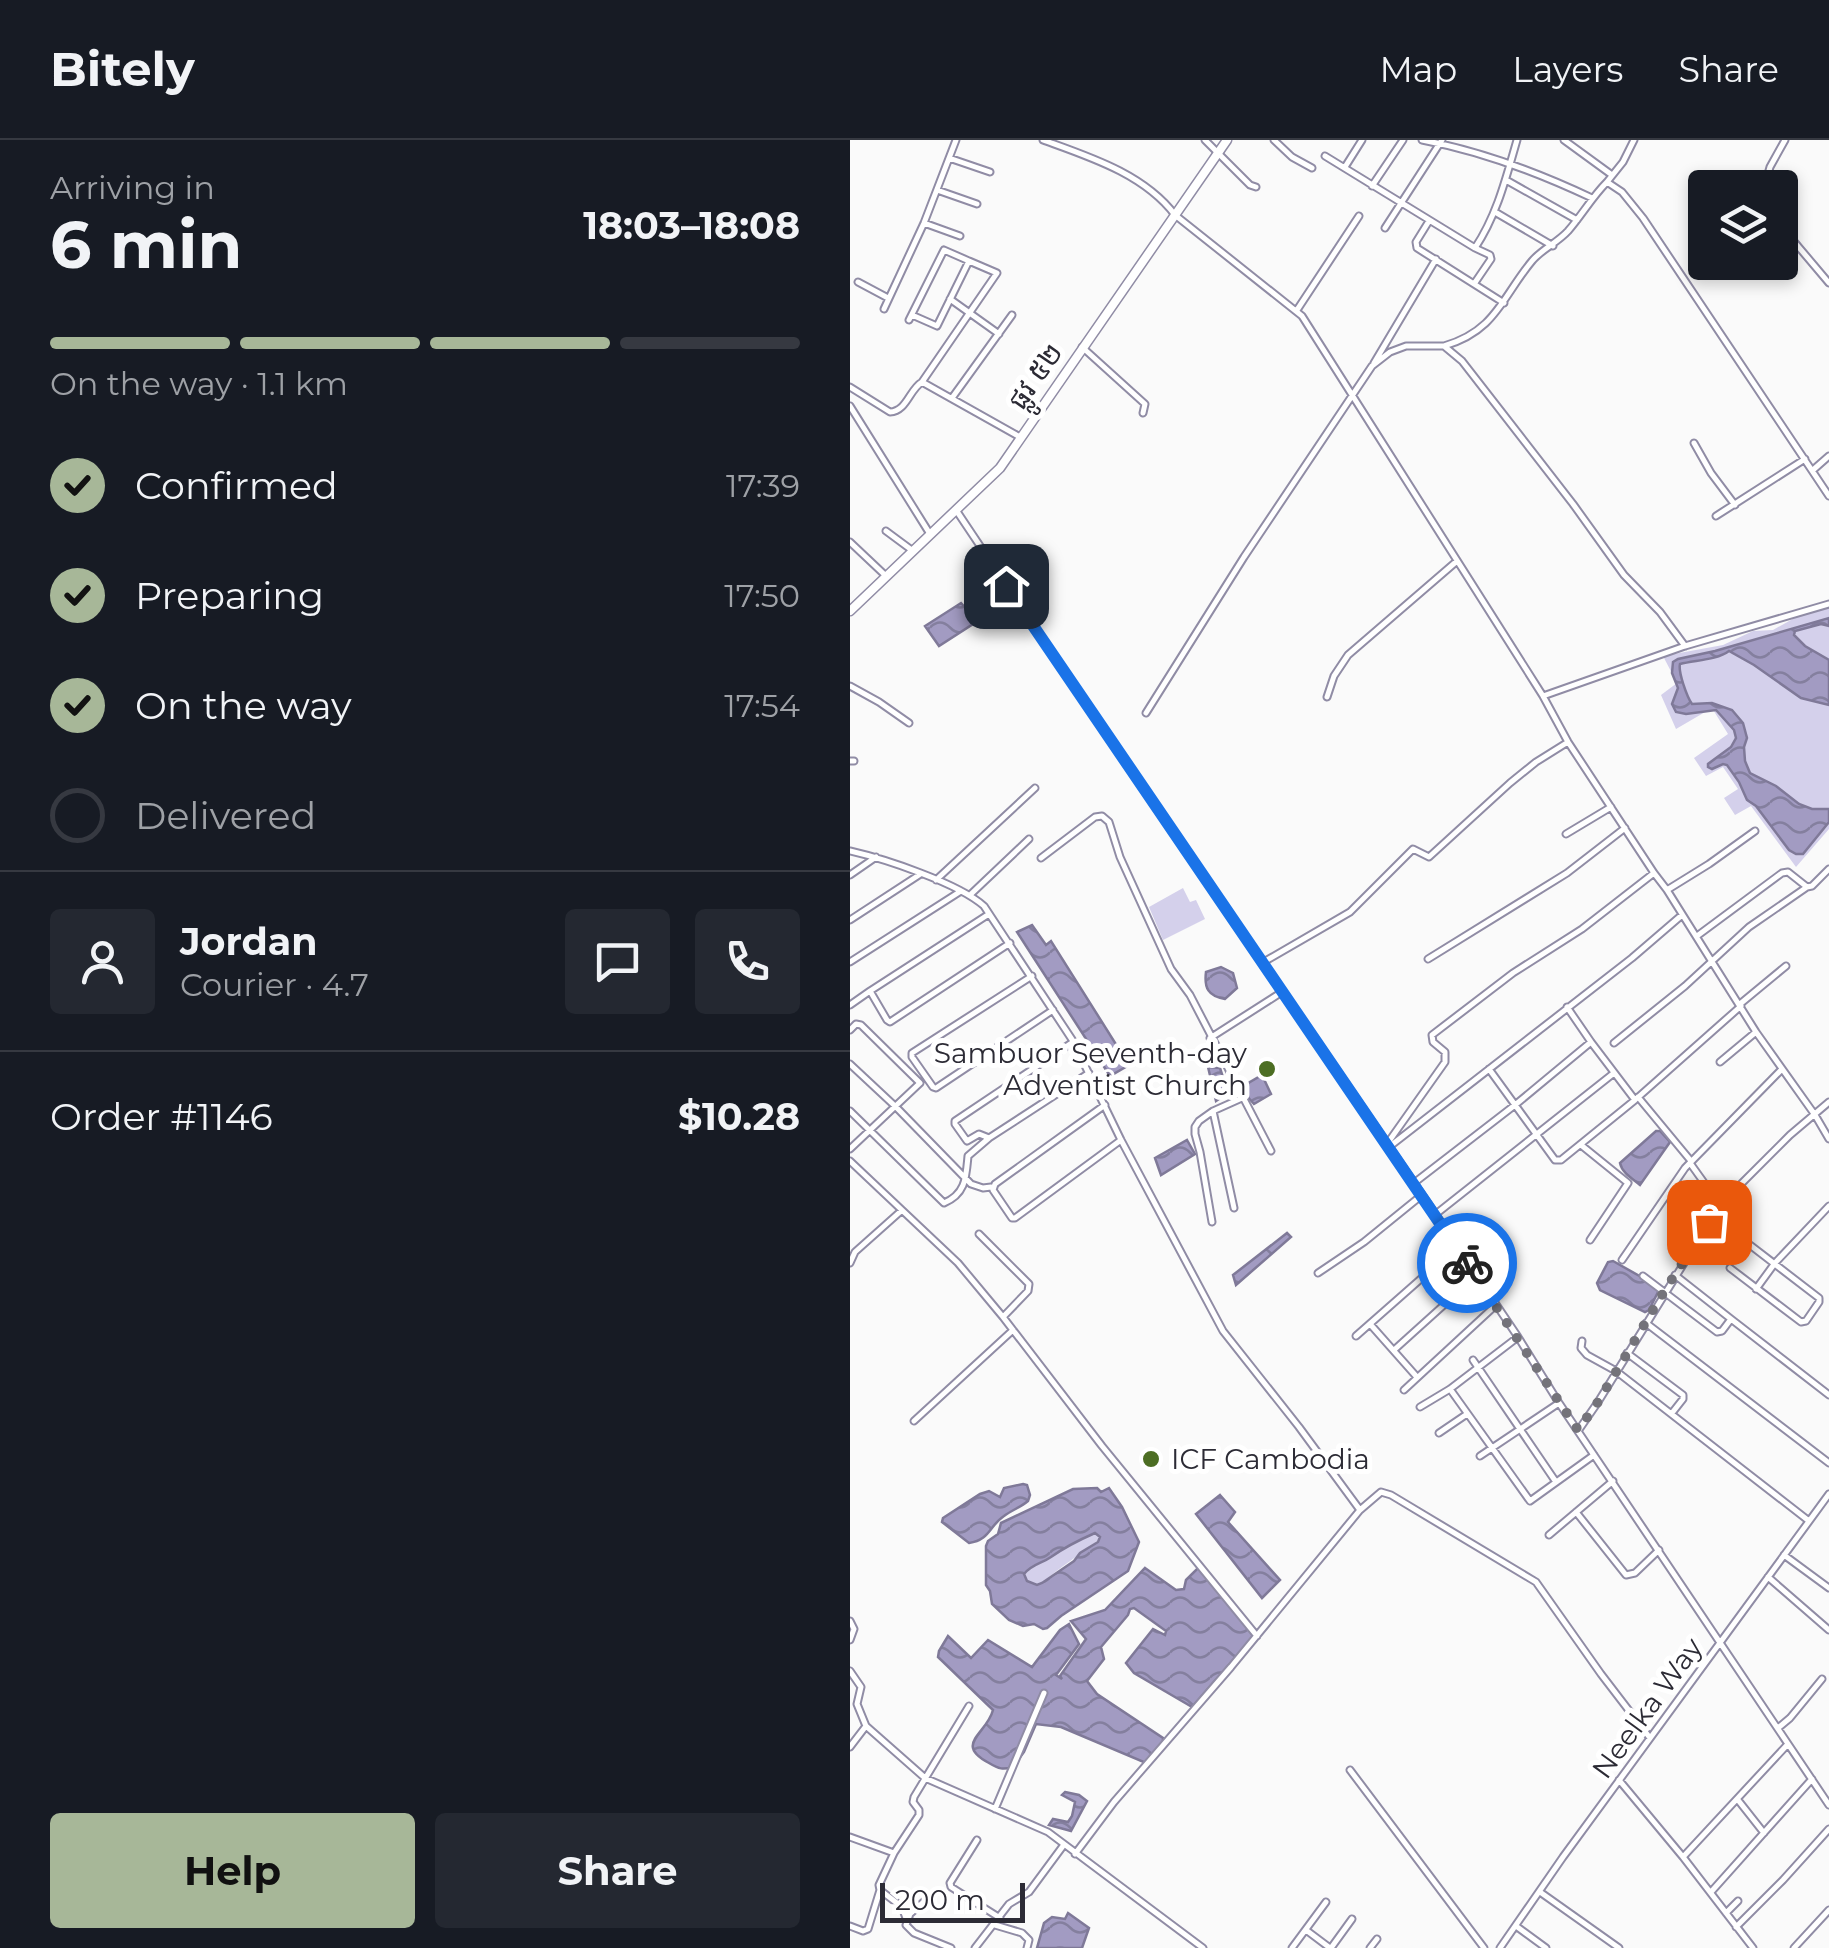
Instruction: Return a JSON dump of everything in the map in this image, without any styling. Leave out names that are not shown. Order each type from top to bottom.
[{"type":"street","points":[[884,309],[924,223],[956,140]]},
{"type":"street","points":[[1043,140],[1131,176],[1296,311],[1310,328],[1568,742],[1829,1139]]},
{"type":"street","points":[[1205,140],[1250,185],[1256,186]]},
{"type":"street","name":"ផ្លូវ ៥២","points":[[851,608],[1000,468],[1228,140]]},
{"type":"street","points":[[1274,140],[1292,157],[1312,168]]},
{"type":"street","points":[[1345,167],[1362,140]]},
{"type":"street","points":[[1372,186],[1402,140]]},
{"type":"street","points":[[1422,140],[1441,142],[1510,164],[1592,198]]},
{"type":"street","points":[[1564,140],[1610,178],[1643,218],[1829,496]]},
{"type":"street","points":[[1372,366],[1406,346],[1456,343],[1494,317],[1531,262],[1578,220],[1610,178],[1633,142],[1623,140]]},
{"type":"street","points":[[1769,170],[1785,140]]},
{"type":"street","points":[[1474,248],[1494,212],[1515,141]]},
{"type":"street","points":[[1385,228],[1441,142]]},
{"type":"street","points":[[1325,156],[1490,255],[1474,284]]},
{"type":"street","points":[[949,158],[990,172]]},
{"type":"street","points":[[1506,180],[1578,220]]},
{"type":"street","points":[[936,190],[976,204]]},
{"type":"street","points":[[1494,212],[1553,246]]},
{"type":"street","points":[[1296,311],[1359,216]]},
{"type":"street","points":[[1429,220],[1416,246],[1504,303]]},
{"type":"street","points":[[924,223],[960,236]]},
{"type":"street","points":[[1798,247],[1829,284]]},
{"type":"street","points":[[850,387],[890,412],[902,407],[997,274],[944,250],[910,318],[937,326],[968,261]]},
{"type":"street","points":[[1146,714],[1244,556],[1372,366],[1436,259]]},
{"type":"street","points":[[858,282],[888,298]]},
{"type":"street","points":[[950,300],[998,334]]},
{"type":"street","points":[[952,398],[1012,315]]},
{"type":"street","points":[[1444,346],[1462,360],[1624,574],[1685,646]]},
{"type":"street","points":[[1082,348],[1145,404],[1143,413]]},
{"type":"street","points":[[922,382],[1020,437]]},
{"type":"street","points":[[850,406],[930,534]]},
{"type":"street","points":[[1694,443],[1735,505]]},
{"type":"street","points":[[1812,470],[1829,456]]},
{"type":"street","points":[[1716,516],[1804,458]]},
{"type":"street","points":[[956,509],[1262,964],[1436,1214],[1829,1804]]},
{"type":"street","points":[[886,531],[913,551]]},
{"type":"street","points":[[850,542],[886,576]]},
{"type":"street","points":[[1327,697],[1334,676],[1348,655],[1457,561]]},
{"type":"street","points":[[1542,696],[1685,646],[1829,604]]},
{"type":"street","points":[[850,686],[909,723]]},
{"type":"street","points":[[1262,964],[1350,912],[1413,849],[1429,857],[1510,783],[1568,742]]},
{"type":"street","points":[[936,880],[1035,788]]},
{"type":"street","points":[[1566,834],[1611,807]]},
{"type":"street","points":[[1041,858],[1095,817],[1102,816],[1109,822],[1120,857],[1171,969],[1190,995],[1271,1151]]},
{"type":"street","points":[[1428,959],[1567,873],[1625,828]]},
{"type":"street","points":[[1668,890],[1755,831]]},
{"type":"street","points":[[970,895],[1029,840]]},
{"type":"street","points":[[850,851],[876,857],[961,891],[990,913],[1073,1042],[1222,1331],[1360,1510]]},
{"type":"street","points":[[850,875],[876,857]]},
{"type":"street","points":[[1614,1043],[1749,928],[1806,886],[1812,886],[1829,868]]},
{"type":"street","points":[[1388,1146],[1445,1062],[1445,1052],[1433,1042],[1432,1035],[1513,973],[1582,929],[1654,872]]},
{"type":"street","points":[[1696,936],[1782,873],[1788,872],[1806,886]]},
{"type":"street","points":[[850,920],[919,874]]},
{"type":"street","points":[[850,962],[961,891]]},
{"type":"street","points":[[850,1004],[990,913]]},
{"type":"street","points":[[1388,1146],[1682,915]]},
{"type":"street","points":[[870,991],[890,1022],[1010,942]]},
{"type":"street","points":[[1489,1069],[1558,1161],[1637,1098],[1786,966]]},
{"type":"street","points":[[1032,976],[912,1053],[912,1057],[936,1088],[1053,1010]]},
{"type":"street","points":[[1210,1038],[1282,992]]},
{"type":"street","points":[[1568,1006],[1614,1073],[1690,1162],[1720,1204]]},
{"type":"street","points":[[850,1030],[856,1024],[862,1025],[920,1083],[850,1149]]},
{"type":"street","points":[[1720,1062],[1756,1032]]},
{"type":"street","points":[[989,1138],[979,1134],[967,1142],[954,1122],[1073,1042]]},
{"type":"street","points":[[1414,1184],[1591,1042]]},
{"type":"street","points":[[850,1064],[976,1186],[992,1186],[1105,1105]]},
{"type":"street","points":[[1622,1260],[1690,1162],[1782,1069]]},
{"type":"street","points":[[850,1111],[946,1203],[959,1193],[966,1179],[968,1156],[1089,1072]]},
{"type":"street","points":[[1436,1214],[1614,1073]]},
{"type":"street","points":[[1212,1222],[1195,1126],[1213,1111],[1242,1098]]},
{"type":"street","points":[[1578,1430],[1720,1204],[1829,1102]]},
{"type":"street","points":[[1213,1111],[1234,1208]]},
{"type":"street","points":[[992,1186],[1012,1218],[1016,1218],[1122,1140]]},
{"type":"street","points":[[1581,1144],[1628,1183],[1590,1240]]},
{"type":"street","points":[[850,1161],[958,1263],[1256,1636]]},
{"type":"street","points":[[1318,1273],[1422,1195]]},
{"type":"street","points":[[1756,1289],[1774,1263],[1829,1206]]},
{"type":"street","points":[[850,1263],[855,1252],[901,1210]]},
{"type":"street","points":[[979,1234],[1029,1284],[1024,1296],[1004,1317]]},
{"type":"street","points":[[1730,1268],[1806,1322],[1820,1300],[1750,1244]]},
{"type":"street","points":[[1356,1336],[1457,1247]]},
{"type":"street","points":[[1675,1275],[1829,1395]]},
{"type":"street","points":[[1394,1350],[1476,1276]]},
{"type":"street","points":[[1643,1276],[1717,1332],[1731,1319]]},
{"type":"street","points":[[1404,1390],[1496,1305]]},
{"type":"street","points":[[1646,1323],[1829,1462]]},
{"type":"street","points":[[1370,1324],[1416,1376]]},
{"type":"street","points":[[914,1421],[1013,1330]]},
{"type":"street","points":[[1420,1408],[1518,1337]]},
{"type":"street","points":[[1582,1340],[1582,1351],[1616,1372],[1809,1521]]},
{"type":"street","points":[[1627,1353],[1683,1395],[1671,1414]]},
{"type":"street","points":[[1473,1360],[1556,1482]]},
{"type":"street","points":[[1450,1389],[1530,1502],[1594,1455]]},
{"type":"street","points":[[1480,1456],[1559,1403]]},
{"type":"street","points":[[1439,1433],[1467,1414]]},
{"type":"street","points":[[1548,1535],[1613,1481]]},
{"type":"street","points":[[1075,1854],[1114,1802],[1360,1510],[1380,1492],[1534,1580],[1650,1738]]},
{"type":"street","name":"Neelka Way","points":[[1500,1948],[1829,1494]]},
{"type":"street","points":[[1576,1512],[1626,1575],[1635,1573],[1659,1550]]},
{"type":"street","points":[[1784,1555],[1829,1588]]},
{"type":"street","points":[[1768,1577],[1829,1630]]},
{"type":"street","points":[[850,1621],[854,1629],[850,1640]]},
{"type":"street","points":[[850,1671],[862,1687],[857,1704],[866,1726],[925,1778],[1048,1832],[1203,1948]]},
{"type":"street","points":[[1778,1728],[1822,1679]]},
{"type":"street","points":[[994,1809],[1044,1692]]},
{"type":"street","points":[[850,1926],[866,1931],[894,1853],[920,1814],[913,1802],[969,1706]]},
{"type":"street","points":[[850,1747],[866,1726]]},
{"type":"street","points":[[1683,1857],[1788,1744]]},
{"type":"street","points":[[1350,1770],[1484,1948]]},
{"type":"street","points":[[1710,1893],[1812,1779]]},
{"type":"street","points":[[1619,1780],[1753,1948]]},
{"type":"street","points":[[1738,1800],[1764,1833]]},
{"type":"street","points":[[1736,1927],[1829,1829]]},
{"type":"street","points":[[850,1838],[894,1853]]},
{"type":"street","points":[[977,1840],[950,1883],[1000,1918]]},
{"type":"street","points":[[975,1948],[1013,1900],[1029,1892],[1064,1845]]},
{"type":"street","points":[[880,1890],[902,1908],[906,1926],[914,1933],[951,1948]]},
{"type":"street","points":[[1540,1892],[1619,1948]]},
{"type":"street","points":[[907,1921],[929,1897]]},
{"type":"street","points":[[1726,1914],[1738,1900]]},
{"type":"street","points":[[1292,1948],[1326,1902]]},
{"type":"street","points":[[1794,1948],[1829,1910]]},
{"type":"street","points":[[1306,1930],[1331,1948],[1352,1919]]},
{"type":"street","points":[[995,1924],[1026,1935],[1027,1948]]},
{"type":"street","points":[[1516,1926],[1546,1948]]},
{"type":"street","points":[[1370,1948],[1377,1938]]},
{"type":"shaded area","points":[[1829,602],[1829,829],[1796,867],[1751,806],[1735,815],[1724,798],[1738,789],[1723,767],[1706,776],[1694,758],[1728,734],[1712,708],[1676,729],[1661,695],[1677,683],[1663,656],[1723,645],[1753,631],[1773,630]]},
{"type":"shaded area","points":[[1183,888],[1190,902],[1196,900],[1205,919],[1163,940],[1149,907]]},
{"type":"shaded area","points":[[1095,1533],[1100,1539],[1042,1583],[1027,1582],[1024,1574],[1030,1568]]},
{"type":"water","points":[[961,603],[972,615],[973,624],[939,646],[925,626]]},
{"type":"water","points":[[1829,618],[1829,626],[1821,624],[1795,631],[1794,635],[1829,660],[1829,705],[1801,698],[1729,651],[1680,664],[1692,704],[1712,703],[1732,710],[1743,723],[1747,738],[1745,761],[1750,773],[1799,804],[1829,809],[1829,822],[1803,854],[1796,854],[1747,800],[1727,765],[1708,767],[1731,747],[1736,738],[1734,730],[1716,710],[1676,712],[1672,704],[1678,688],[1672,673],[1673,662]]},
{"type":"water","points":[[1032,925],[1046,945],[1051,941],[1129,1065],[1110,1076],[1017,932]]},
{"type":"water","points":[[1221,967],[1233,973],[1237,988],[1225,999],[1211,993],[1206,983],[1206,972]]},
{"type":"water","points":[[1208,1067],[1220,1068],[1228,1093],[1216,1101]]},
{"type":"water","points":[[1262,1075],[1271,1094],[1254,1104],[1246,1095],[1245,1085]]},
{"type":"water","points":[[1656,1131],[1670,1142],[1640,1185],[1625,1173],[1620,1163]]},
{"type":"water","points":[[1187,1140],[1195,1154],[1161,1175],[1155,1158]]},
{"type":"water","points":[[1287,1233],[1291,1237],[1236,1285],[1233,1275]]},
{"type":"water","points":[[1613,1261],[1659,1290],[1649,1310],[1645,1312],[1600,1290],[1597,1283],[1608,1262]]},
{"type":"water","points":[[1023,1484],[1030,1495],[1028,1501],[999,1520],[981,1539],[969,1543],[942,1522],[980,1494],[989,1491],[1000,1497],[1004,1488]]},
{"type":"water","points":[[1097,1488],[1101,1492],[1109,1488],[1139,1542],[1128,1571],[1047,1628],[1023,1626],[1009,1620],[992,1604],[986,1585],[986,1546],[998,1534],[1001,1523],[1073,1489]],"holes":[[[1095,1533],[1100,1537],[1042,1583],[1027,1581],[1024,1574],[1033,1566]]]},
{"type":"water","points":[[1220,1495],[1235,1512],[1228,1522],[1280,1580],[1262,1598],[1196,1514]]},
{"type":"water","points":[[1145,1568],[1176,1590],[1184,1589],[1186,1580],[1198,1568],[1254,1636],[1192,1707],[1134,1673],[1126,1663],[1153,1629],[1165,1635],[1166,1631],[1130,1609],[1101,1647],[1104,1659],[1087,1681],[1097,1694],[1163,1738],[1146,1763],[1061,1727],[1036,1724],[1013,1767],[998,1768],[979,1756],[973,1744],[993,1710],[938,1657],[948,1636],[971,1658],[988,1640],[1032,1667],[1069,1624],[1079,1644],[1056,1675],[1062,1679],[1060,1676],[1086,1639],[1071,1621],[1105,1610]]},
{"type":"water","points":[[1065,1792],[1087,1801],[1071,1831],[1049,1825],[1053,1819],[1068,1822],[1072,1816],[1075,1802],[1062,1795]]},
{"type":"water","points":[[1068,1913],[1089,1928],[1082,1948],[1037,1948],[1044,1923],[1052,1917],[1065,1919]]},
{"type":"way so far","points":[[1467,1263],[1578,1430],[1709,1222]]},
{"type":"place","name":"Sambuor Seventh-day Adventist Church","points":[[1267,1069]]},
{"type":"place","name":"ICF Cambodia","points":[[1151,1459]]},
{"type":"route","points":[[1006,586],[1467,1263]]}]
